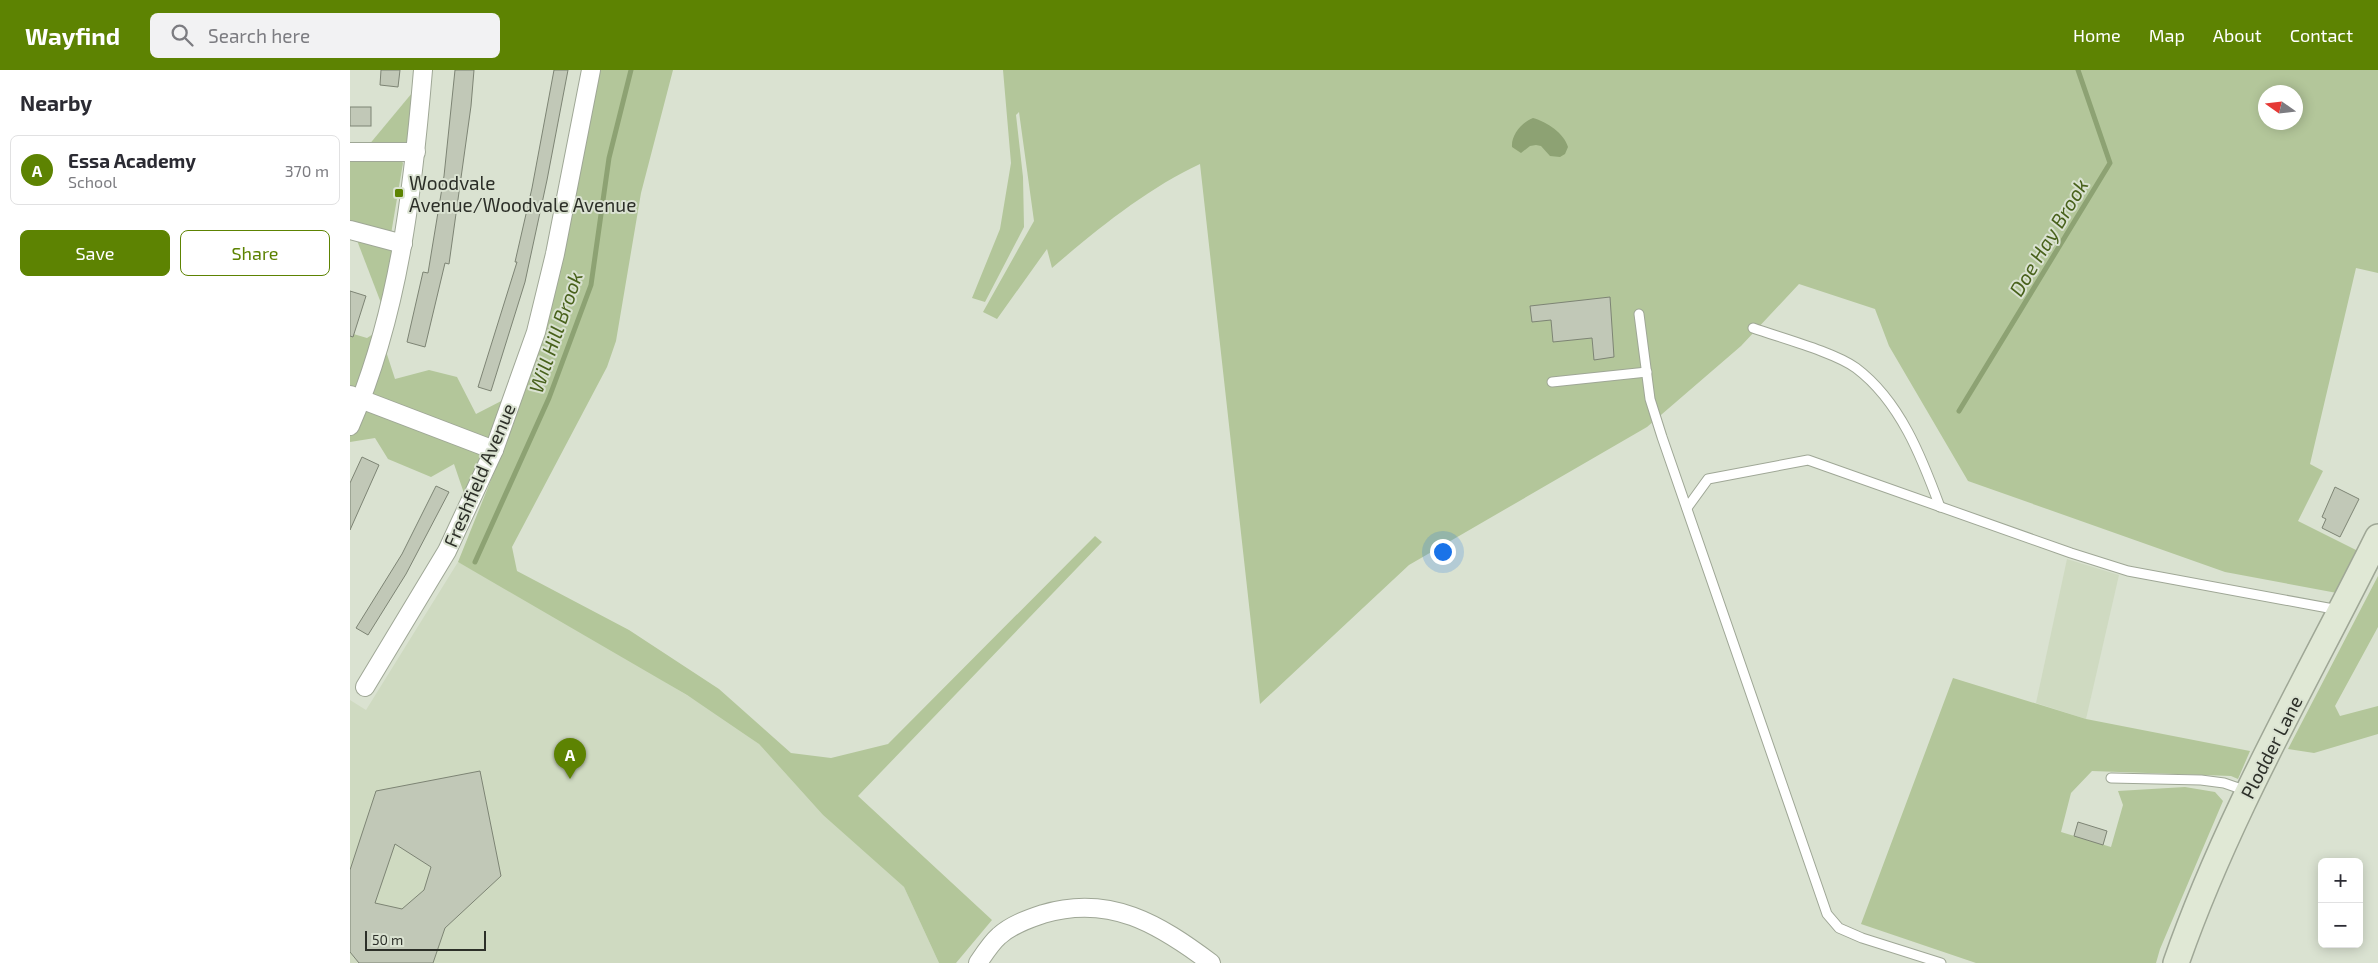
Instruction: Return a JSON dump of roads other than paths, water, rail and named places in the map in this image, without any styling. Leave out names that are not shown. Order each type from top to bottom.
[{"type":"main road","name":"Plodder Lane","points":[[2176,963],[2196,907],[2248,792],[2378,537]]},
{"type":"street","points":[[350,426],[356,397],[384,327],[403,244],[416,152],[423,70]]},
{"type":"street","name":"Freshfield Avenue","points":[[365,687],[447,551],[494,450],[536,332],[555,254],[592,70]]},
{"type":"street","points":[[350,152],[416,152]]},
{"type":"street","points":[[350,230],[403,244]]},
{"type":"street","points":[[356,397],[494,450]]},
{"type":"street","points":[[978,963],[998,936],[1013,926],[1046,913],[1086,907],[1104,908],[1138,918],[1189,946],[1211,963]]},
{"type":"lane","points":[[1639,314],[1650,399],[1827,914],[1838,928],[1862,938],[1941,963]]},
{"type":"lane","points":[[1753,328],[1836,358],[1855,368],[1868,379],[1896,414],[1912,440],[1922,459],[1940,507]]},
{"type":"lane","points":[[1552,382],[1646,372]]},
{"type":"lane","points":[[1687,508],[1708,479],[1808,460],[2128,571],[2341,611]]},
{"type":"lane","points":[[2111,778],[2201,780],[2224,783],[2248,792]]},
{"type":"waterway","name":"Will Hill Brook","points":[[475,562],[549,398],[591,285],[609,158],[631,70]]},
{"type":"waterway","name":"Doe Hay Brook","points":[[1959,411],[2110,163],[2078,70]]},
{"type":"place","name":"Woodvale Avenue/Woodvale Avenue","points":[[399,193]]},
{"type":"place","name":"Essa Academy","points":[[570,779]]}]
